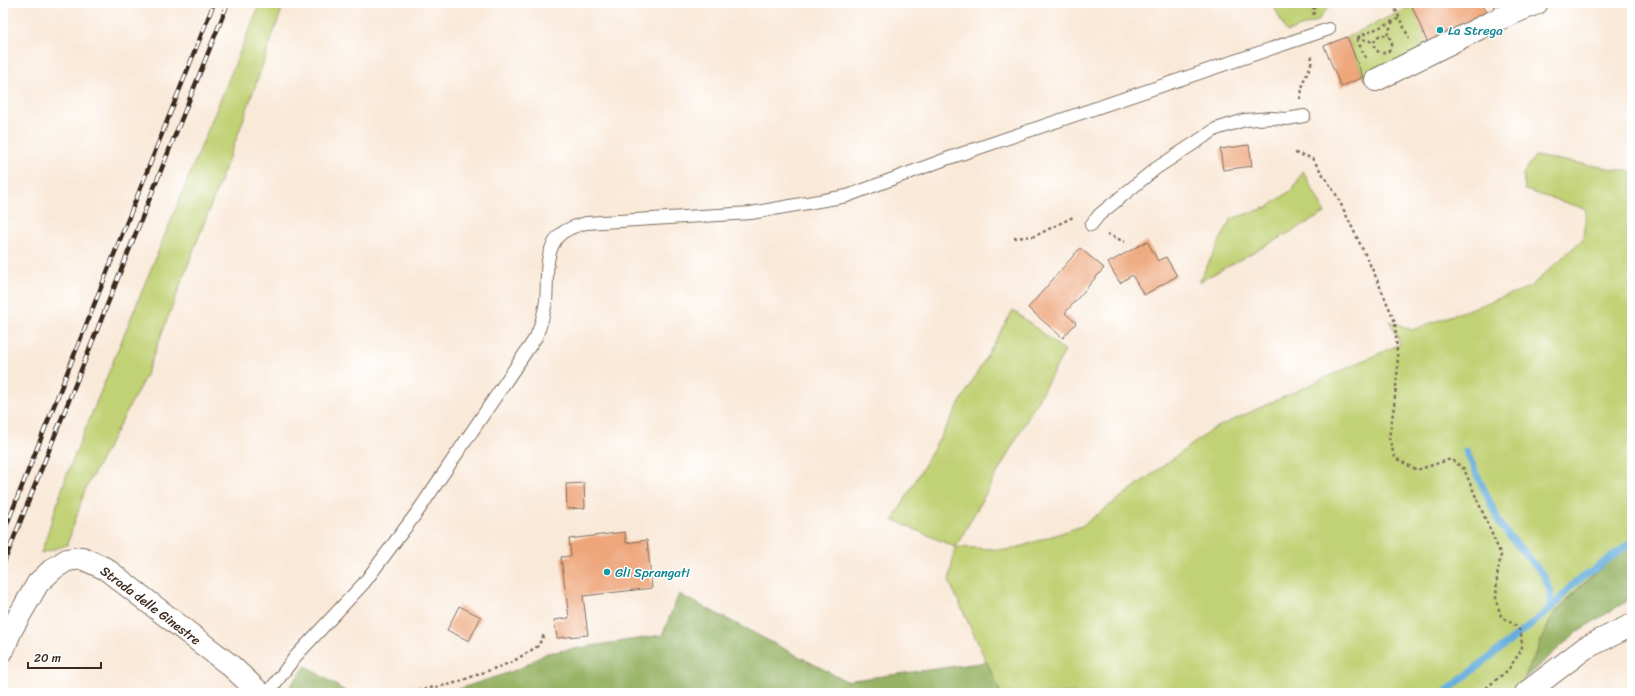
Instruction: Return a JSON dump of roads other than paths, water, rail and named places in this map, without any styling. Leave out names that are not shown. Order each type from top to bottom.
[{"type":"street","points":[[1372,72],[1538,3]]},
{"type":"street","name":"Strada delle Ginestre","points":[[3,650],[10,630],[38,583],[53,569],[66,560],[82,558],[106,569],[231,666],[260,693]]},
{"type":"street","points":[[1526,693],[1585,648],[1632,625]]},
{"type":"lane","points":[[268,693],[295,657],[364,583],[418,510],[536,337],[543,318],[546,301],[549,254],[556,239],[571,227],[586,223],[751,212],[847,196],[957,156],[1329,29]]},
{"type":"lane","points":[[1090,225],[1099,215],[1155,169],[1216,129],[1245,120],[1271,118],[1287,119],[1304,116]]},
{"type":"waterway","points":[[1466,451],[1501,526],[1543,574],[1550,590],[1551,608]]},
{"type":"waterway","points":[[1444,693],[1538,619],[1558,601],[1571,586],[1632,542]]},
{"type":"railway","points":[[3,534],[214,3]]},
{"type":"railway","points":[[3,565],[228,3]]},
{"type":"place","name":"La Strega","points":[[1440,30]]},
{"type":"place","name":"Gli Sprangati","points":[[607,572]]}]
